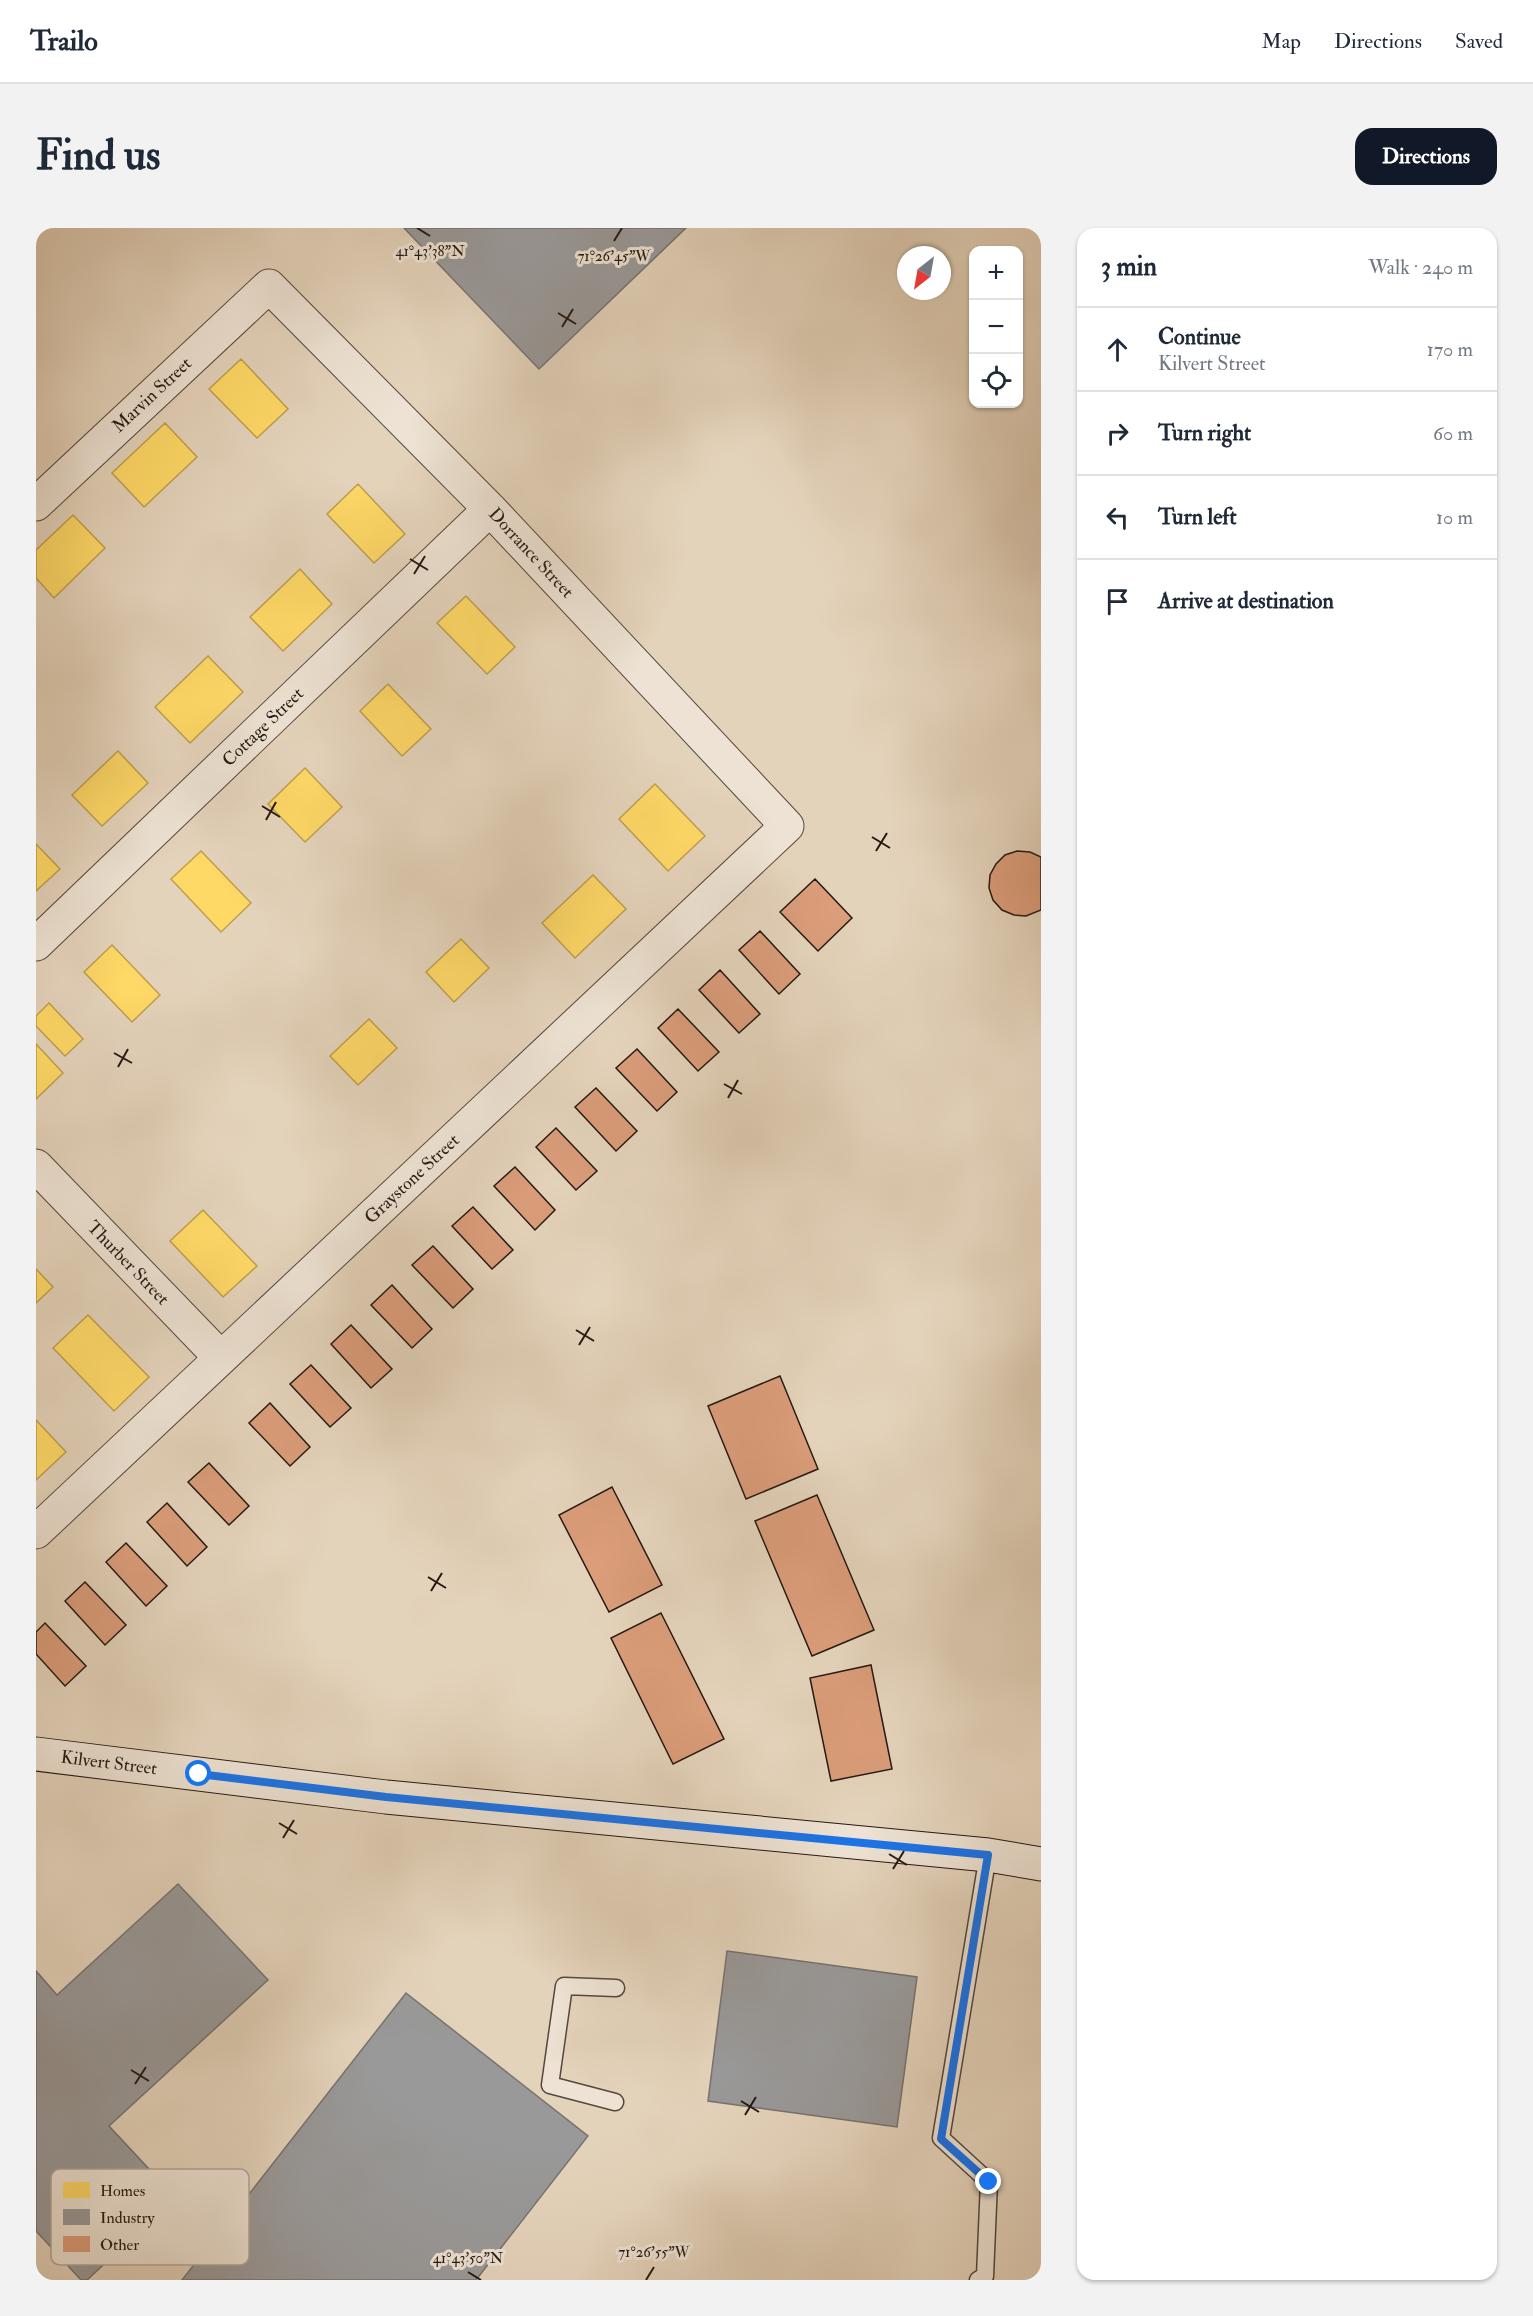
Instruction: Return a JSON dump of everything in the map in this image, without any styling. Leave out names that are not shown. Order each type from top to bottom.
[{"type":"street","name":"Marvin Street","points":[[36,504],[268,286]]},
{"type":"street","name":"Dorrance Street","points":[[268,286],[490,509],[787,826]]},
{"type":"street","name":"Cottage Street","points":[[36,944],[490,509]]},
{"type":"street","name":"Graystone Street","points":[[36,1532],[787,826]]},
{"type":"street","name":"Thurber Street","points":[[36,1166],[221,1358]]},
{"type":"street","name":"Kilvert Street","points":[[36,1754],[386,1797],[988,1855],[1041,1864]]},
{"type":"lane","points":[[978,2280],[985,2276],[989,2182],[941,2139],[988,1855]]},
{"type":"lane","points":[[615,2102],[550,2085],[564,1986],[616,1988]]},
{"type":"building: Homes","points":[[241,359],[288,409],[257,438],[209,389]]},
{"type":"building: Homes","points":[[165,423],[197,457],[144,507],[112,473]]},
{"type":"building: Homes","points":[[358,484],[405,534],[374,563],[327,514]]},
{"type":"building: Homes","points":[[73,515],[105,548],[54,598],[36,578],[36,550]]},
{"type":"building: Homes","points":[[300,569],[332,604],[283,651],[250,617]]},
{"type":"building: Homes","points":[[466,596],[515,647],[487,674],[437,623]]},
{"type":"building: Homes","points":[[208,656],[243,692],[190,743],[155,707]]},
{"type":"building: Homes","points":[[388,684],[431,729],[402,756],[360,711]]},
{"type":"building: Homes","points":[[118,751],[148,783],[102,826],[72,795]]},
{"type":"building: Homes","points":[[305,768],[342,807],[305,842],[268,804]]},
{"type":"building: Homes","points":[[655,784],[705,836],[668,871],[619,819]]},
{"type":"building: Homes","points":[[36,844],[60,869],[36,891]]},
{"type":"building: Homes","points":[[201,851],[251,903],[221,932],[171,879]]},
{"type":"building: Homes","points":[[593,875],[626,909],[575,958],[542,923]]},
{"type":"building: Homes","points":[[461,939],[489,968],[454,1002],[426,972]]},
{"type":"building: Homes","points":[[112,945],[160,995],[132,1022],[84,972]]},
{"type":"building: Homes","points":[[49,1003],[83,1039],[65,1056],[36,1026],[36,1016]]},
{"type":"building: Homes","points":[[369,1019],[397,1048],[358,1085],[330,1056]]},
{"type":"building: Homes","points":[[36,1044],[63,1073],[36,1099]]},
{"type":"building: Homes","points":[[203,1210],[257,1266],[223,1297],[170,1241]]},
{"type":"building: Homes","points":[[36,1269],[53,1287],[36,1303]]},
{"type":"building: Homes","points":[[88,1315],[149,1377],[114,1411],[53,1348]]},
{"type":"building: Homes","points":[[36,1420],[66,1452],[36,1480]]},
{"type":"building: Industry","points":[[404,228],[686,228],[539,369]]},
{"type":"building: Industry","points":[[178,1884],[268,1980],[109,2126],[149,2169],[51,2169],[51,2247],[36,2231],[36,1971],[57,1995]]},
{"type":"building: Industry","points":[[727,1951],[917,1977],[897,2127],[708,2101]]},
{"type":"building: Industry","points":[[406,1993],[588,2136],[476,2280],[182,2280],[194,2265],[249,2265],[249,2194]]},
{"type":"building: Industry","points":[[67,2265],[103,2265],[87,2280],[81,2280]]},
{"type":"building: Other","points":[[1017,851],[1030,852],[1041,857],[1041,910],[1026,916],[1014,915],[1002,910],[993,900],[989,888],[990,875],[996,864],[1005,855]]},
{"type":"building: Other","points":[[815,879],[852,918],[818,951],[780,912]]},
{"type":"building: Other","points":[[760,931],[800,974],[779,994],[739,950]]},
{"type":"building: Other","points":[[720,970],[760,1014],[739,1033],[699,990]]},
{"type":"building: Other","points":[[678,1009],[719,1052],[698,1071],[658,1028]]},
{"type":"building: Other","points":[[637,1049],[677,1092],[657,1111],[616,1068]]},
{"type":"building: Other","points":[[596,1088],[637,1131],[616,1151],[575,1107]]},
{"type":"building: Other","points":[[556,1128],[597,1171],[576,1190],[536,1147]]},
{"type":"building: Other","points":[[515,1167],[555,1210],[535,1230],[494,1186]]},
{"type":"building: Other","points":[[473,1207],[513,1250],[492,1269],[452,1226]]},
{"type":"building: Other","points":[[433,1246],[473,1289],[453,1308],[412,1265]]},
{"type":"building: Other","points":[[392,1285],[432,1329],[412,1348],[371,1305]]},
{"type":"building: Other","points":[[351,1325],[392,1369],[371,1388],[331,1344]]},
{"type":"building: Other","points":[[311,1365],[351,1408],[330,1427],[290,1384]]},
{"type":"building: Other","points":[[780,1376],[818,1469],[746,1499],[708,1406]]},
{"type":"building: Other","points":[[270,1403],[310,1447],[290,1466],[249,1423]]},
{"type":"building: Other","points":[[209,1463],[249,1506],[229,1525],[188,1482]]},
{"type":"building: Other","points":[[612,1487],[662,1585],[609,1612],[559,1515]]},
{"type":"building: Other","points":[[817,1495],[874,1630],[812,1656],[755,1521]]},
{"type":"building: Other","points":[[167,1503],[207,1547],[187,1566],[147,1522]]},
{"type":"building: Other","points":[[126,1543],[167,1586],[146,1606],[106,1562]]},
{"type":"building: Other","points":[[85,1582],[126,1625],[105,1645],[65,1601]]},
{"type":"building: Other","points":[[661,1613],[724,1739],[673,1764],[611,1638]]},
{"type":"building: Other","points":[[45,1623],[86,1666],[65,1686],[36,1654],[36,1632]]},
{"type":"building: Other","points":[[871,1665],[892,1769],[831,1781],[810,1678]]},
{"type":"route","points":[[199,1774],[386,1797],[759,1835],[988,1855],[941,2139],[989,2182]]}]
